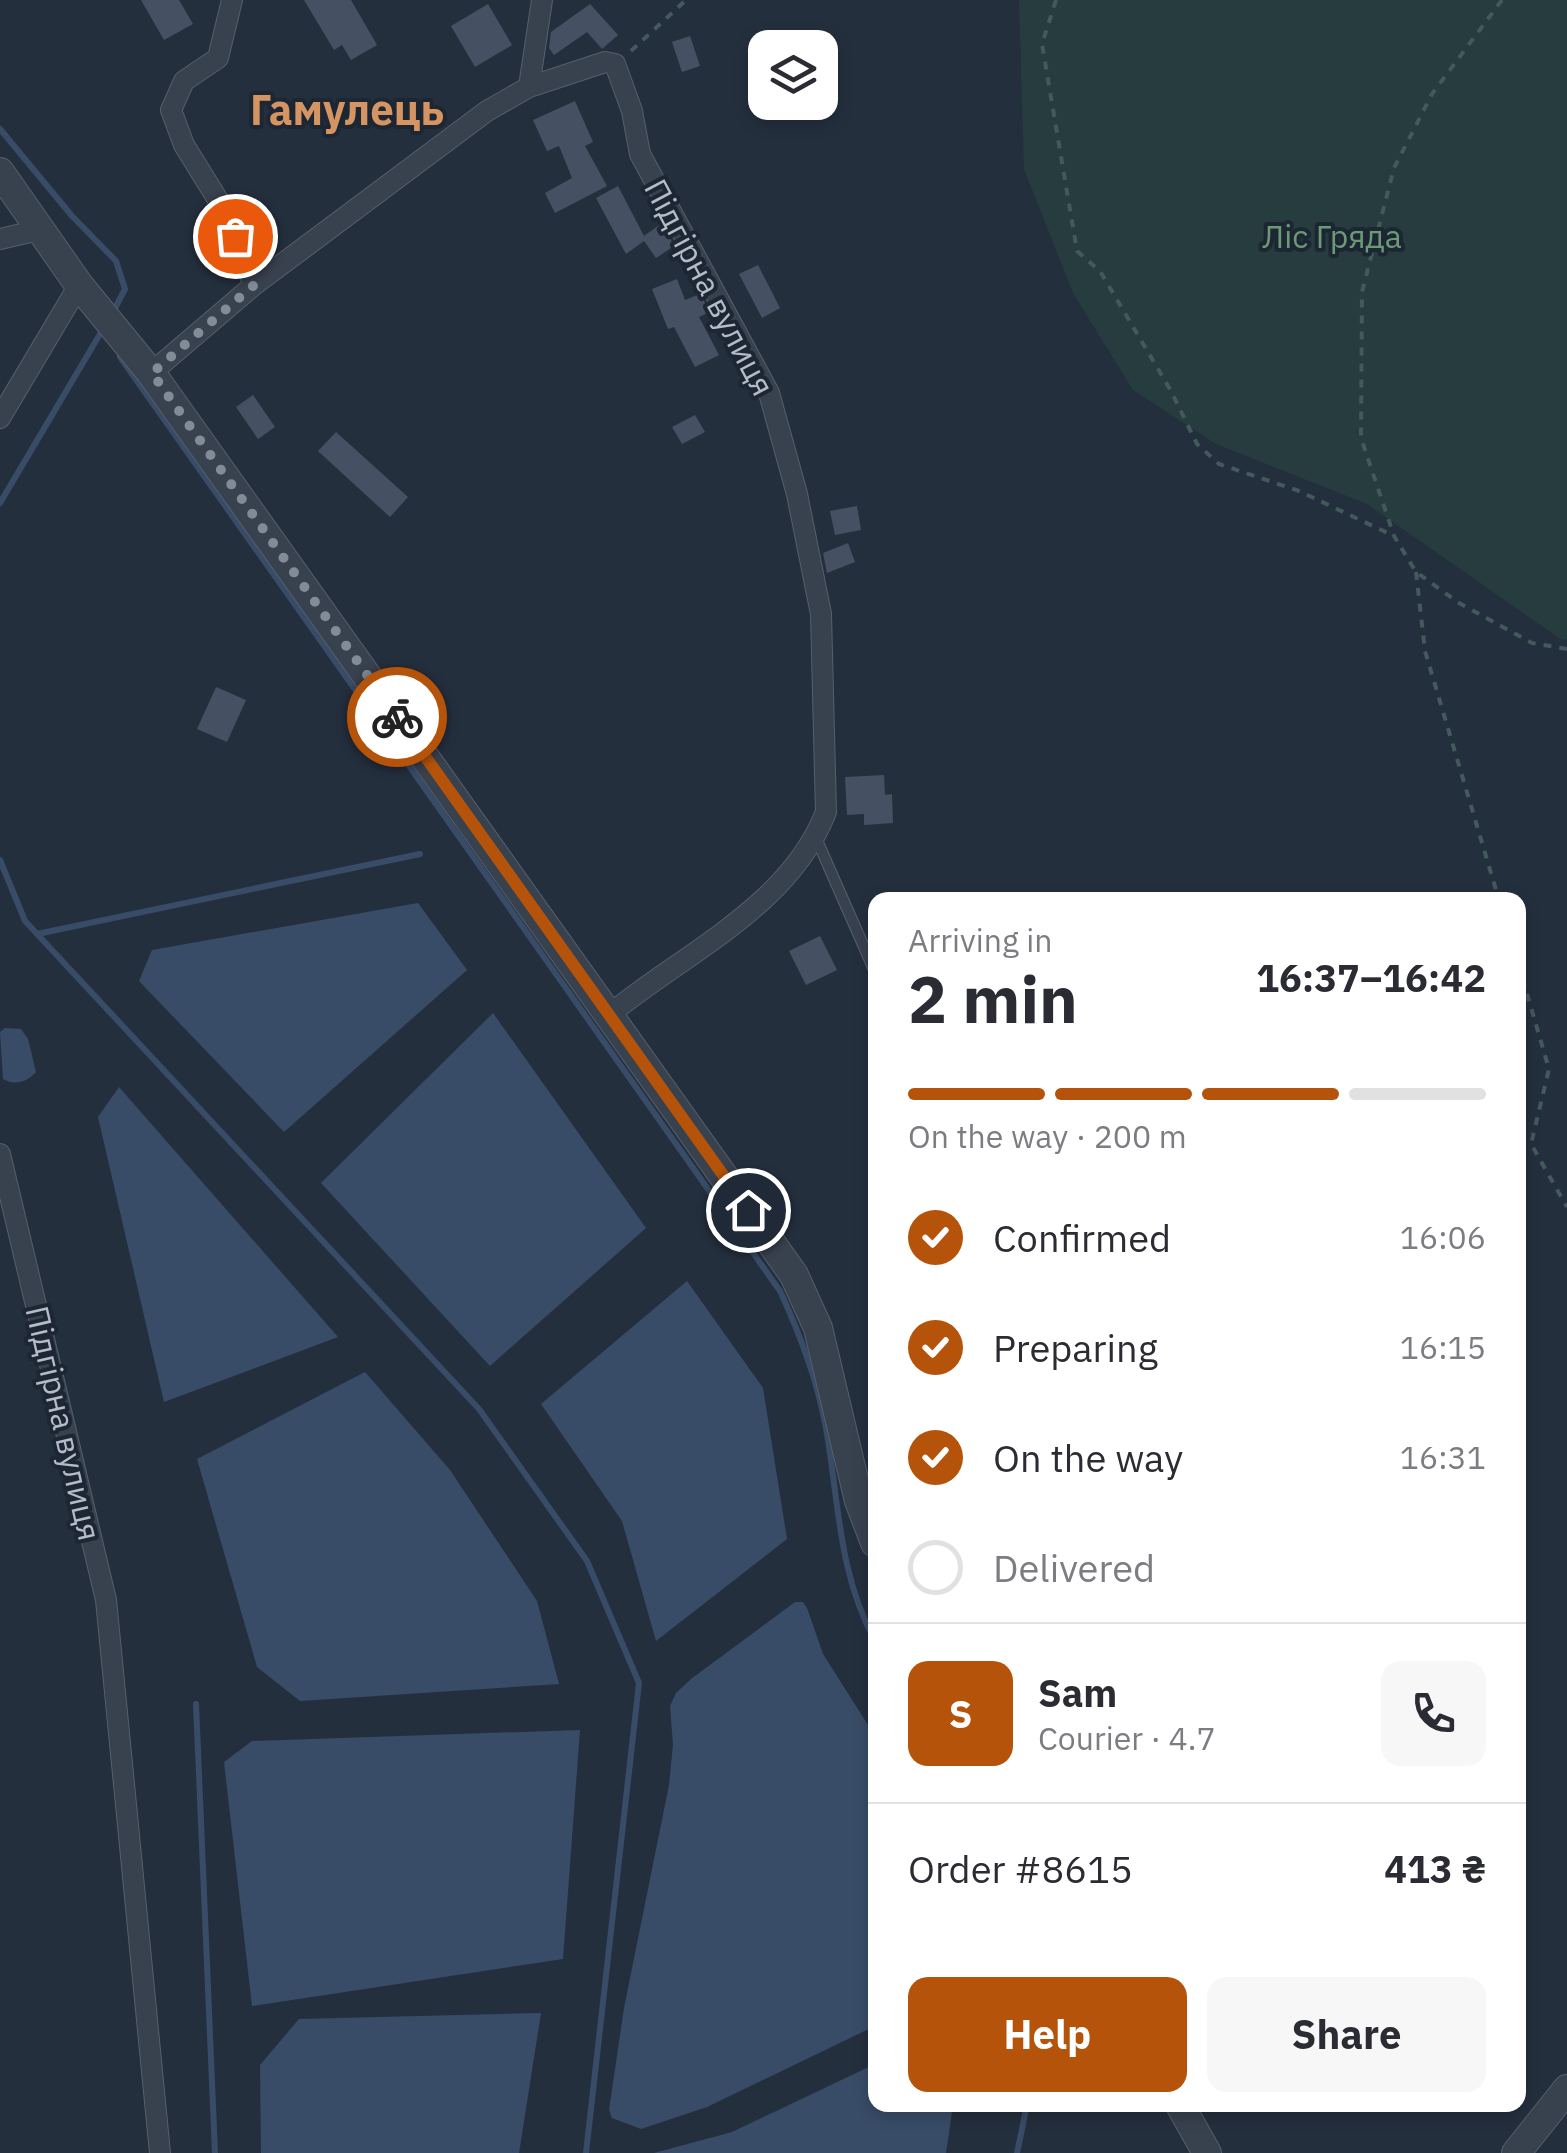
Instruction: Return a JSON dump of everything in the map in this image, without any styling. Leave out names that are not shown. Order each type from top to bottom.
[{"type":"street","points":[[232,0],[218,58],[184,81],[172,110],[184,145],[223,208],[254,285]]},
{"type":"street","points":[[529,87],[542,0]]},
{"type":"street","points":[[152,373],[254,285],[488,111],[529,87],[605,62],[615,64]]},
{"type":"street","name":"Підгірна вулиця","points":[[615,64],[632,111],[640,154],[769,393],[797,494],[822,614],[826,812],[816,838]]},
{"type":"street","points":[[0,172],[86,294],[152,373],[794,1275],[818,1328],[868,1525]]},
{"type":"street","points":[[0,238],[38,230]]},
{"type":"street","points":[[0,418],[86,294]]},
{"type":"street","points":[[609,1014],[752,910],[816,838]]},
{"type":"street","name":"Підгірна вулиця","points":[[0,1154],[106,1600],[160,2153]]},
{"type":"street","points":[[1516,2153],[1567,2089]]},
{"type":"street","points":[[1184,2112],[1207,2153]]},
{"type":"lane","points":[[816,838],[868,956]]},
{"type":"path","points":[[615,64],[686,0]]},
{"type":"path","points":[[1056,0],[1042,44],[1077,250],[1100,271],[1171,391],[1197,444],[1219,464],[1299,491],[1394,536]]},
{"type":"path","points":[[1502,0],[1432,94],[1394,168],[1362,292],[1361,438],[1394,536],[1416,572],[1459,603],[1532,643],[1567,649]]},
{"type":"path","points":[[1416,572],[1425,651],[1497,892]]},
{"type":"path","points":[[1526,990],[1550,1069],[1530,1144],[1567,1207]]},
{"type":"green space","name":"Ліс Гряда","points":[[1019,0],[1567,0],[1567,639],[1562,640],[1367,504],[1216,444],[1133,390],[1073,293],[1024,169]]},
{"type":"water","points":[[418,903],[467,970],[284,1132],[139,981],[152,950]]},
{"type":"water","points":[[493,1013],[646,1228],[490,1366],[321,1183]]},
{"type":"water","points":[[5,1028],[21,1029],[28,1039],[36,1072],[21,1082],[3,1079],[0,1032]]},
{"type":"water","points":[[119,1087],[338,1337],[164,1402],[98,1117]]},
{"type":"water","points":[[687,1281],[763,1388],[787,1539],[656,1641],[622,1521],[541,1404]]},
{"type":"water","points":[[365,1372],[450,1470],[537,1601],[559,1684],[300,1701],[257,1667],[197,1459]]},
{"type":"water","points":[[795,1602],[803,1602],[823,1654],[868,1725],[868,2029],[707,2107],[641,2129],[612,2118],[609,2110],[624,2008],[669,1785],[673,1745],[670,1706],[676,1693]]},
{"type":"water","points":[[580,1730],[563,1959],[252,2006],[224,1762],[252,1741]]},
{"type":"water","points":[[541,2013],[519,2153],[261,2153],[260,2065],[299,2019]]},
{"type":"water","points":[[868,2067],[868,2112],[952,2112],[946,2153],[654,2153],[732,2132]]},
{"type":"building","points":[[141,0],[179,0],[193,24],[164,40]]},
{"type":"building","points":[[304,0],[351,0],[377,45],[351,60],[342,45],[334,50]]},
{"type":"building","points":[[488,4],[512,45],[475,67],[451,26]]},
{"type":"building","points":[[590,4],[618,35],[602,49],[587,32],[554,55],[549,48],[551,32]]},
{"type":"building","points":[[690,36],[700,66],[682,72],[672,42]]},
{"type":"building","points":[[575,101],[593,142],[585,146],[607,186],[555,213],[545,193],[572,178],[559,146],[547,151],[533,120]]},
{"type":"building","points":[[618,186],[644,236],[662,223],[674,246],[656,258],[644,241],[626,254],[596,198]]},
{"type":"building","points":[[758,265],[780,308],[762,318],[739,274]]},
{"type":"building","points":[[677,279],[685,300],[700,294],[710,312],[699,317],[719,355],[695,367],[674,327],[668,329],[652,289]]},
{"type":"building","points":[[253,395],[275,427],[258,439],[236,407]]},
{"type":"building","points":[[695,415],[705,432],[682,444],[672,427]]},
{"type":"building","points":[[336,432],[408,497],[390,517],[318,451]]},
{"type":"building","points":[[857,506],[861,530],[835,535],[830,511]]},
{"type":"building","points":[[848,543],[855,562],[827,573],[823,553]]},
{"type":"building","points":[[216,687],[246,700],[227,742],[197,729]]},
{"type":"building","points":[[884,775],[885,795],[892,794],[893,823],[864,825],[864,814],[847,815],[845,777]]},
{"type":"building","points":[[820,936],[837,970],[806,985],[789,951]]},
{"type":"waterway","points":[[0,129],[72,216],[116,261],[125,289],[112,314]]},
{"type":"waterway","points":[[0,503],[103,329]]},
{"type":"waterway","points":[[120,357],[780,1291],[817,1389],[846,1561],[868,1626]]},
{"type":"waterway","points":[[37,934],[420,854]]},
{"type":"waterway","points":[[0,860],[25,921],[479,1409],[587,1561],[639,1683],[586,2153]]},
{"type":"waterway","points":[[196,1704],[215,2153]]},
{"type":"waterway","points":[[1017,2153],[1026,2112]]},
{"type":"way so far","points":[[235,236],[254,285],[152,373],[397,717]]},
{"type":"district","name":"Гамулець","points":[[347,109]]},
{"type":"route","points":[[397,717],[748,1210]]}]
